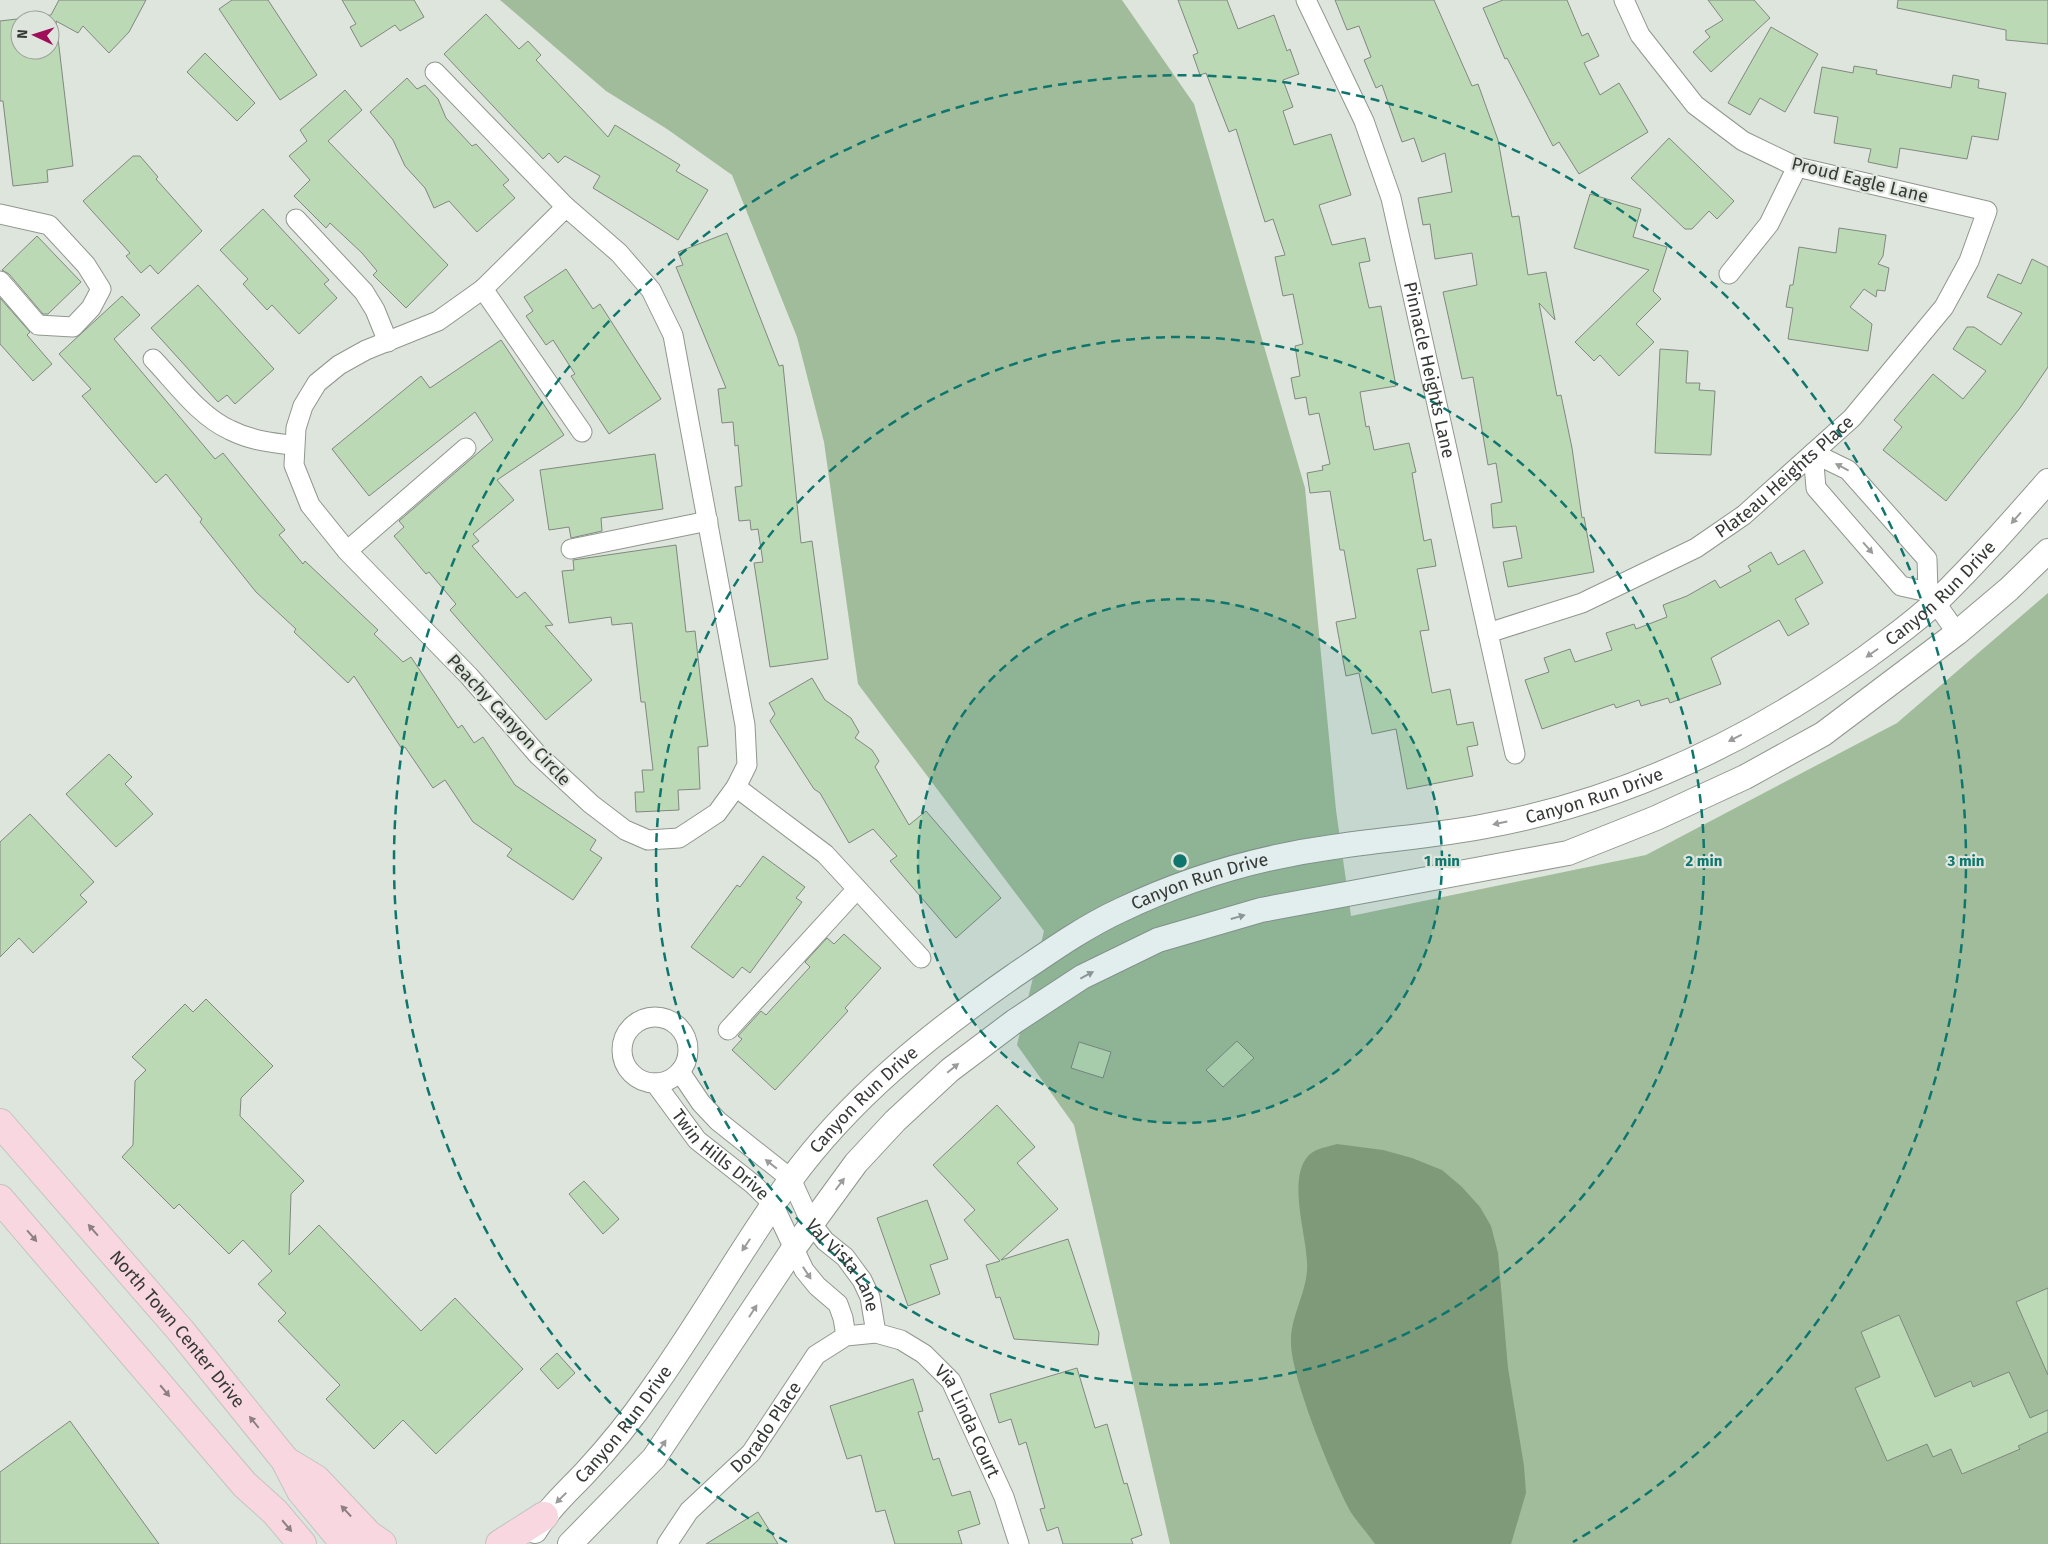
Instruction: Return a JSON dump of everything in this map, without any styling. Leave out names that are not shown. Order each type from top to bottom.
[{"type":"main road","name":"North Town Center Drive","points":[[0,1123],[181,1331],[285,1460],[301,1491],[345,1544]]},
{"type":"main road","points":[[0,1200],[246,1486],[275,1512],[302,1544]]},
{"type":"main road","points":[[285,1460],[316,1480],[369,1535],[382,1544]]},
{"type":"main road","points":[[246,1486],[260,1523],[278,1544]]},
{"type":"main road","points":[[500,1544],[544,1516]]},
{"type":"street","name":"Pinnacle Heights Lane","points":[[1306,0],[1364,122],[1391,198],[1515,754]]},
{"type":"street","name":"Proud Eagle Lane","points":[[1624,0],[1640,35],[1695,105],[1743,141],[1797,167],[1987,211]]},
{"type":"street","name":"Peachy Canyon Circle","points":[[435,72],[566,207],[619,253],[651,290],[673,335],[745,725],[747,764],[736,787],[717,813],[679,838],[648,840],[625,830],[591,804],[538,755],[469,676],[346,551],[310,505],[294,465],[296,428],[303,406],[317,383],[339,365],[438,321],[483,289],[566,207]]},
{"type":"street","points":[[1730,274],[1769,224],[1797,167]]},
{"type":"street","name":"Plateau Heights Place","points":[[1488,633],[1582,603],[1696,548],[1744,515],[1852,418],[1944,307],[1969,261],[1987,211]]},
{"type":"street","points":[[0,214],[49,225],[86,265],[101,289],[91,308],[73,327],[38,325],[0,281]]},
{"type":"street","points":[[296,219],[364,292],[375,310],[388,342]]},
{"type":"street","points":[[483,289],[582,432]]},
{"type":"street","points":[[153,359],[204,413],[228,430],[262,441],[294,445]]},
{"type":"street","points":[[346,551],[466,448]]},
{"type":"street","points":[[1931,597],[1901,586],[1816,488],[1814,453],[1848,470],[1927,559],[1931,597],[1957,633]]},
{"type":"street","name":"Canyon Run Drive","points":[[525,1544],[544,1516],[590,1467],[635,1414],[672,1362],[791,1179],[834,1125],[901,1061],[934,1033],[1030,964],[1077,934],[1120,910],[1210,875],[1264,860],[1331,847],[1424,836],[1486,826],[1555,810],[1649,780],[1744,734],[1802,700],[1888,641],[1931,597],[2009,526],[2048,481]]},
{"type":"street","points":[[572,549],[708,521]]},
{"type":"street","name":"Canyon Run Drive","points":[[570,1544],[654,1458],[811,1223],[856,1163],[895,1121],[950,1070],[1015,1020],[1082,977],[1158,940],[1261,910],[1568,853],[1656,818],[1745,777],[1823,734],[1957,633],[2009,589],[2048,551]]},
{"type":"street","points":[[736,787],[825,854],[921,958]]},
{"type":"street","points":[[728,1030],[858,889]]},
{"type":"street","points":[[662,1018],[672,1022],[681,1029],[686,1039],[688,1050],[686,1062],[680,1072],[673,1078],[656,1083],[637,1078],[625,1064],[622,1055],[625,1036],[634,1024],[643,1019],[662,1018]]},
{"type":"street","name":"Twin Hills Drive","points":[[680,1072],[701,1103],[718,1122],[791,1179],[801,1201]]},
{"type":"street","name":"Twin Hills Drive","points":[[656,1083],[697,1140],[754,1184],[774,1204],[784,1226]]},
{"type":"street","name":"Val Vista Lane","points":[[801,1201],[811,1223],[825,1241],[844,1257],[862,1280],[870,1297],[876,1333]]},
{"type":"street","name":"Val Vista Lane","points":[[784,1226],[810,1279],[838,1304],[846,1336]]},
{"type":"street","name":"Dorado Place","points":[[667,1544],[689,1511],[751,1454],[816,1355],[846,1336],[876,1333]]},
{"type":"street","name":"Via Linda Court","points":[[876,1333],[901,1340],[924,1354],[951,1381],[1004,1497],[1019,1544]]},
{"type":"shaded area","points":[[500,0],[1122,0],[1194,104],[1305,488],[1336,810],[1351,916],[1646,855],[1897,723],[2048,593],[2048,1544],[1170,1544],[1074,1125],[1017,1045],[1044,931],[858,684],[824,442],[797,337],[732,175],[667,129],[606,91]]},
{"type":"shaded area","points":[[1337,1144],[1383,1150],[1412,1158],[1442,1170],[1462,1187],[1480,1207],[1491,1226],[1498,1253],[1508,1368],[1524,1466],[1526,1493],[1511,1544],[1375,1544],[1352,1514],[1335,1479],[1315,1430],[1298,1380],[1293,1359],[1291,1333],[1307,1272],[1306,1250],[1299,1206],[1299,1177],[1309,1155],[1319,1149]]},
{"type":"building","points":[[59,0],[146,0],[129,32],[109,53],[83,26],[78,33],[60,23],[60,10],[54,10]]},
{"type":"building","points":[[232,0],[268,0],[317,75],[280,100],[219,9]]},
{"type":"building","points":[[342,0],[414,0],[424,17],[400,31],[395,25],[361,47],[350,27],[356,24]]},
{"type":"building","points":[[1178,0],[1227,0],[1238,29],[1274,15],[1287,51],[1290,49],[1299,74],[1283,80],[1293,107],[1283,111],[1294,145],[1331,134],[1351,195],[1319,205],[1332,245],[1365,238],[1370,261],[1359,263],[1369,308],[1381,306],[1396,386],[1360,392],[1366,427],[1369,426],[1374,450],[1409,443],[1416,472],[1412,473],[1424,541],[1431,539],[1436,566],[1417,569],[1429,630],[1420,631],[1432,693],[1450,689],[1457,725],[1473,722],[1478,745],[1467,747],[1473,776],[1407,789],[1396,729],[1372,734],[1359,673],[1346,676],[1336,622],[1356,618],[1344,550],[1340,550],[1330,491],[1310,493],[1307,473],[1323,470],[1322,466],[1330,464],[1319,413],[1309,415],[1306,397],[1295,399],[1291,378],[1300,376],[1295,346],[1303,344],[1293,294],[1283,296],[1275,257],[1285,255],[1273,219],[1265,222],[1236,129],[1229,132],[1206,73],[1200,75],[1193,55],[1198,53]]},
{"type":"building","points":[[1335,0],[1434,0],[1472,86],[1478,84],[1498,140],[1512,217],[1519,216],[1528,275],[1546,272],[1555,320],[1539,303],[1557,396],[1561,395],[1572,448],[1582,518],[1584,517],[1594,572],[1508,587],[1503,562],[1522,558],[1516,526],[1493,528],[1491,504],[1502,502],[1496,463],[1488,465],[1473,377],[1462,379],[1443,292],[1477,285],[1472,253],[1435,259],[1430,224],[1423,225],[1418,198],[1452,192],[1445,153],[1422,162],[1414,138],[1402,142],[1382,85],[1376,88],[1364,60],[1371,57],[1359,26],[1347,30]]},
{"type":"building","points":[[1503,0],[1567,0],[1582,36],[1588,33],[1599,56],[1584,63],[1600,95],[1619,83],[1648,132],[1579,174],[1559,142],[1553,146],[1507,58],[1505,59],[1483,8]]},
{"type":"building","points":[[1708,0],[1754,0],[1770,18],[1711,72],[1693,52],[1710,37],[1705,31],[1723,20]]},
{"type":"building","points":[[1898,0],[2048,0],[2048,44],[2006,40],[2006,30],[1897,8]]},
{"type":"building","points":[[486,14],[519,49],[528,41],[541,55],[536,60],[608,137],[615,125],[680,165],[676,171],[708,190],[678,240],[593,188],[600,176],[565,156],[558,163],[549,153],[543,159],[444,54]]},
{"type":"building","points":[[10,20],[10,60],[60,60],[60,55],[73,166],[47,170],[48,182],[13,186],[3,101],[0,101],[0,21]]},
{"type":"building","points":[[1771,27],[1818,54],[1785,112],[1760,98],[1750,115],[1728,103]]},
{"type":"building","points":[[205,53],[255,103],[237,121],[187,72]]},
{"type":"building","points":[[1854,66],[1877,70],[1876,74],[1951,88],[1953,75],[1979,80],[1978,88],[2006,93],[1998,140],[1972,136],[1967,159],[1900,148],[1897,168],[1868,162],[1871,149],[1834,143],[1838,117],[1814,113],[1822,67],[1853,73]]},
{"type":"building","points":[[407,78],[417,89],[425,85],[438,99],[446,118],[472,146],[476,144],[509,180],[503,185],[515,198],[477,232],[449,201],[434,208],[425,188],[405,166],[393,140],[370,112]]},
{"type":"building","points":[[345,90],[362,110],[328,141],[448,265],[406,308],[373,275],[377,271],[362,253],[330,223],[326,228],[294,196],[310,180],[289,156],[307,141],[300,130]]},
{"type":"building","points":[[1669,138],[1734,201],[1717,219],[1709,211],[1692,229],[1685,229],[1631,178]]},
{"type":"building","points":[[133,156],[140,156],[158,177],[156,179],[202,231],[158,274],[150,265],[141,273],[126,256],[130,253],[83,201]]},
{"type":"building","points":[[1590,194],[1641,209],[1633,237],[1667,247],[1653,291],[1661,299],[1636,324],[1654,342],[1619,376],[1600,355],[1594,361],[1575,342],[1649,270],[1574,248]]},
{"type":"building","points":[[263,209],[329,280],[324,284],[337,298],[299,334],[272,305],[267,310],[243,284],[248,279],[220,250]]},
{"type":"building","points":[[1839,228],[1886,235],[1883,256],[1878,264],[1889,268],[1885,291],[1877,290],[1876,297],[1864,289],[1850,307],[1872,324],[1868,351],[1788,339],[1793,308],[1786,307],[1790,285],[1793,285],[1799,247],[1836,253]]},
{"type":"building","points":[[727,233],[779,366],[783,365],[801,543],[812,541],[828,659],[770,667],[754,563],[763,562],[758,529],[751,530],[750,520],[739,521],[735,487],[742,486],[738,445],[735,446],[733,422],[722,423],[718,389],[726,388],[676,267],[683,265],[678,252]]},
{"type":"building","points":[[37,236],[81,282],[48,314],[43,314],[9,274],[2,270]]},
{"type":"building","points":[[2032,259],[2048,267],[2048,367],[2020,408],[1946,501],[1883,450],[1902,427],[1894,420],[1933,374],[1963,399],[1986,371],[1953,349],[1967,327],[1974,327],[2001,345],[2022,313],[1987,297],[1998,274],[2021,284]]},
{"type":"building","points":[[566,269],[593,309],[600,304],[661,399],[609,434],[571,376],[575,374],[553,340],[546,345],[526,316],[533,311],[524,297]]},
{"type":"building","points":[[198,285],[274,369],[235,404],[227,395],[218,402],[151,328]]},
{"type":"building","points":[[122,296],[140,315],[114,339],[215,459],[223,453],[285,530],[279,535],[303,564],[305,561],[378,630],[374,634],[403,662],[411,657],[458,728],[462,725],[474,743],[483,737],[515,785],[596,840],[590,850],[602,858],[573,900],[507,856],[512,849],[473,822],[445,780],[433,788],[405,747],[402,749],[354,676],[348,683],[294,632],[296,629],[256,592],[200,522],[202,519],[166,474],[156,483],[82,396],[91,389],[59,354]]},
{"type":"building","points":[[0,298],[30,332],[27,335],[52,364],[33,381],[0,344]]},
{"type":"building","points":[[501,340],[564,435],[497,480],[514,500],[473,534],[479,541],[472,546],[517,598],[525,592],[553,625],[545,626],[592,680],[546,720],[450,610],[456,604],[429,572],[426,574],[394,536],[404,527],[399,521],[493,440],[475,412],[369,496],[332,449],[421,376],[430,388]]},
{"type":"building","points":[[1660,349],[1688,351],[1686,383],[1700,383],[1699,390],[1715,391],[1711,455],[1655,453]]},
{"type":"building","points":[[655,454],[663,509],[601,518],[602,531],[571,538],[569,527],[549,530],[540,470]]},
{"type":"building","points":[[676,545],[686,632],[695,631],[708,746],[698,747],[700,789],[678,790],[679,810],[636,812],[635,792],[644,792],[642,770],[653,770],[645,702],[641,702],[632,623],[612,625],[611,617],[569,623],[562,571],[574,570],[573,560]]},
{"type":"building","points":[[1804,550],[1823,583],[1795,599],[1809,624],[1788,636],[1779,620],[1711,658],[1721,684],[1670,703],[1668,698],[1641,706],[1639,700],[1616,708],[1614,704],[1542,729],[1525,680],[1549,672],[1544,658],[1570,649],[1575,662],[1612,650],[1606,633],[1634,624],[1636,629],[1667,617],[1663,605],[1687,596],[1715,580],[1720,588],[1751,571],[1748,566],[1771,552],[1778,565]]},
{"type":"building","points":[[812,678],[825,700],[851,718],[859,732],[855,738],[872,750],[879,761],[875,767],[909,825],[926,811],[1001,898],[956,938],[890,861],[897,856],[873,829],[849,843],[820,793],[814,789],[770,721],[775,714],[769,703]]},
{"type":"building","points":[[109,754],[132,777],[125,784],[153,814],[116,847],[66,794]]},
{"type":"building","points":[[30,814],[94,882],[80,895],[87,902],[33,953],[19,938],[0,957],[0,842]]},
{"type":"building","points":[[763,856],[805,887],[796,898],[802,902],[750,973],[742,967],[733,978],[691,947],[737,885],[740,887]]},
{"type":"building","points":[[844,934],[881,968],[845,1008],[848,1011],[775,1090],[732,1050],[742,1039],[738,1036],[761,1011],[766,1015],[810,967],[805,962],[827,938],[834,944]]},
{"type":"building","points":[[206,999],[273,1066],[241,1098],[240,1116],[304,1181],[291,1194],[289,1255],[319,1225],[421,1331],[455,1298],[523,1369],[436,1454],[403,1420],[374,1449],[326,1399],[340,1385],[278,1321],[286,1313],[258,1284],[272,1271],[243,1240],[229,1254],[179,1204],[174,1209],[122,1157],[133,1145],[135,1081],[146,1070],[132,1057],[185,1004],[193,1012]]},
{"type":"building","points":[[1237,1041],[1254,1058],[1223,1087],[1206,1070]]},
{"type":"building","points":[[1079,1042],[1111,1052],[1103,1078],[1071,1068]]},
{"type":"building","points":[[997,1105],[1035,1147],[1017,1163],[1058,1209],[1001,1260],[1068,1239],[1099,1333],[1098,1345],[1014,1339],[1000,1297],[996,1298],[986,1265],[1000,1261],[964,1220],[975,1210],[933,1165]]},
{"type":"building","points":[[584,1181],[619,1219],[603,1234],[569,1194]]},
{"type":"building","points":[[927,1200],[948,1259],[930,1265],[940,1294],[908,1306],[877,1218]]},
{"type":"building","points":[[2048,1288],[2048,1375],[2016,1302]]},
{"type":"building","points":[[1899,1315],[1935,1397],[1971,1381],[1973,1387],[2009,1372],[2030,1418],[2048,1410],[2048,1432],[2018,1446],[2020,1449],[1962,1474],[1951,1449],[1933,1457],[1927,1444],[1887,1461],[1855,1388],[1880,1377],[1861,1332]]},
{"type":"building","points":[[557,1353],[575,1373],[558,1389],[540,1369]]},
{"type":"building","points":[[1077,1368],[1095,1428],[1107,1424],[1124,1484],[1127,1483],[1142,1535],[1131,1539],[1133,1544],[1063,1544],[1058,1527],[1047,1531],[1040,1509],[1045,1508],[1026,1442],[1019,1445],[1011,1419],[999,1423],[990,1394]]},
{"type":"building","points":[[913,1379],[923,1411],[918,1412],[933,1460],[939,1458],[952,1496],[970,1491],[980,1524],[958,1531],[962,1544],[895,1544],[885,1510],[876,1512],[861,1455],[847,1459],[830,1406]]},
{"type":"building","points":[[70,1421],[159,1544],[0,1544],[0,1472]]},
{"type":"building","points":[[758,1512],[778,1544],[706,1544]]}]
